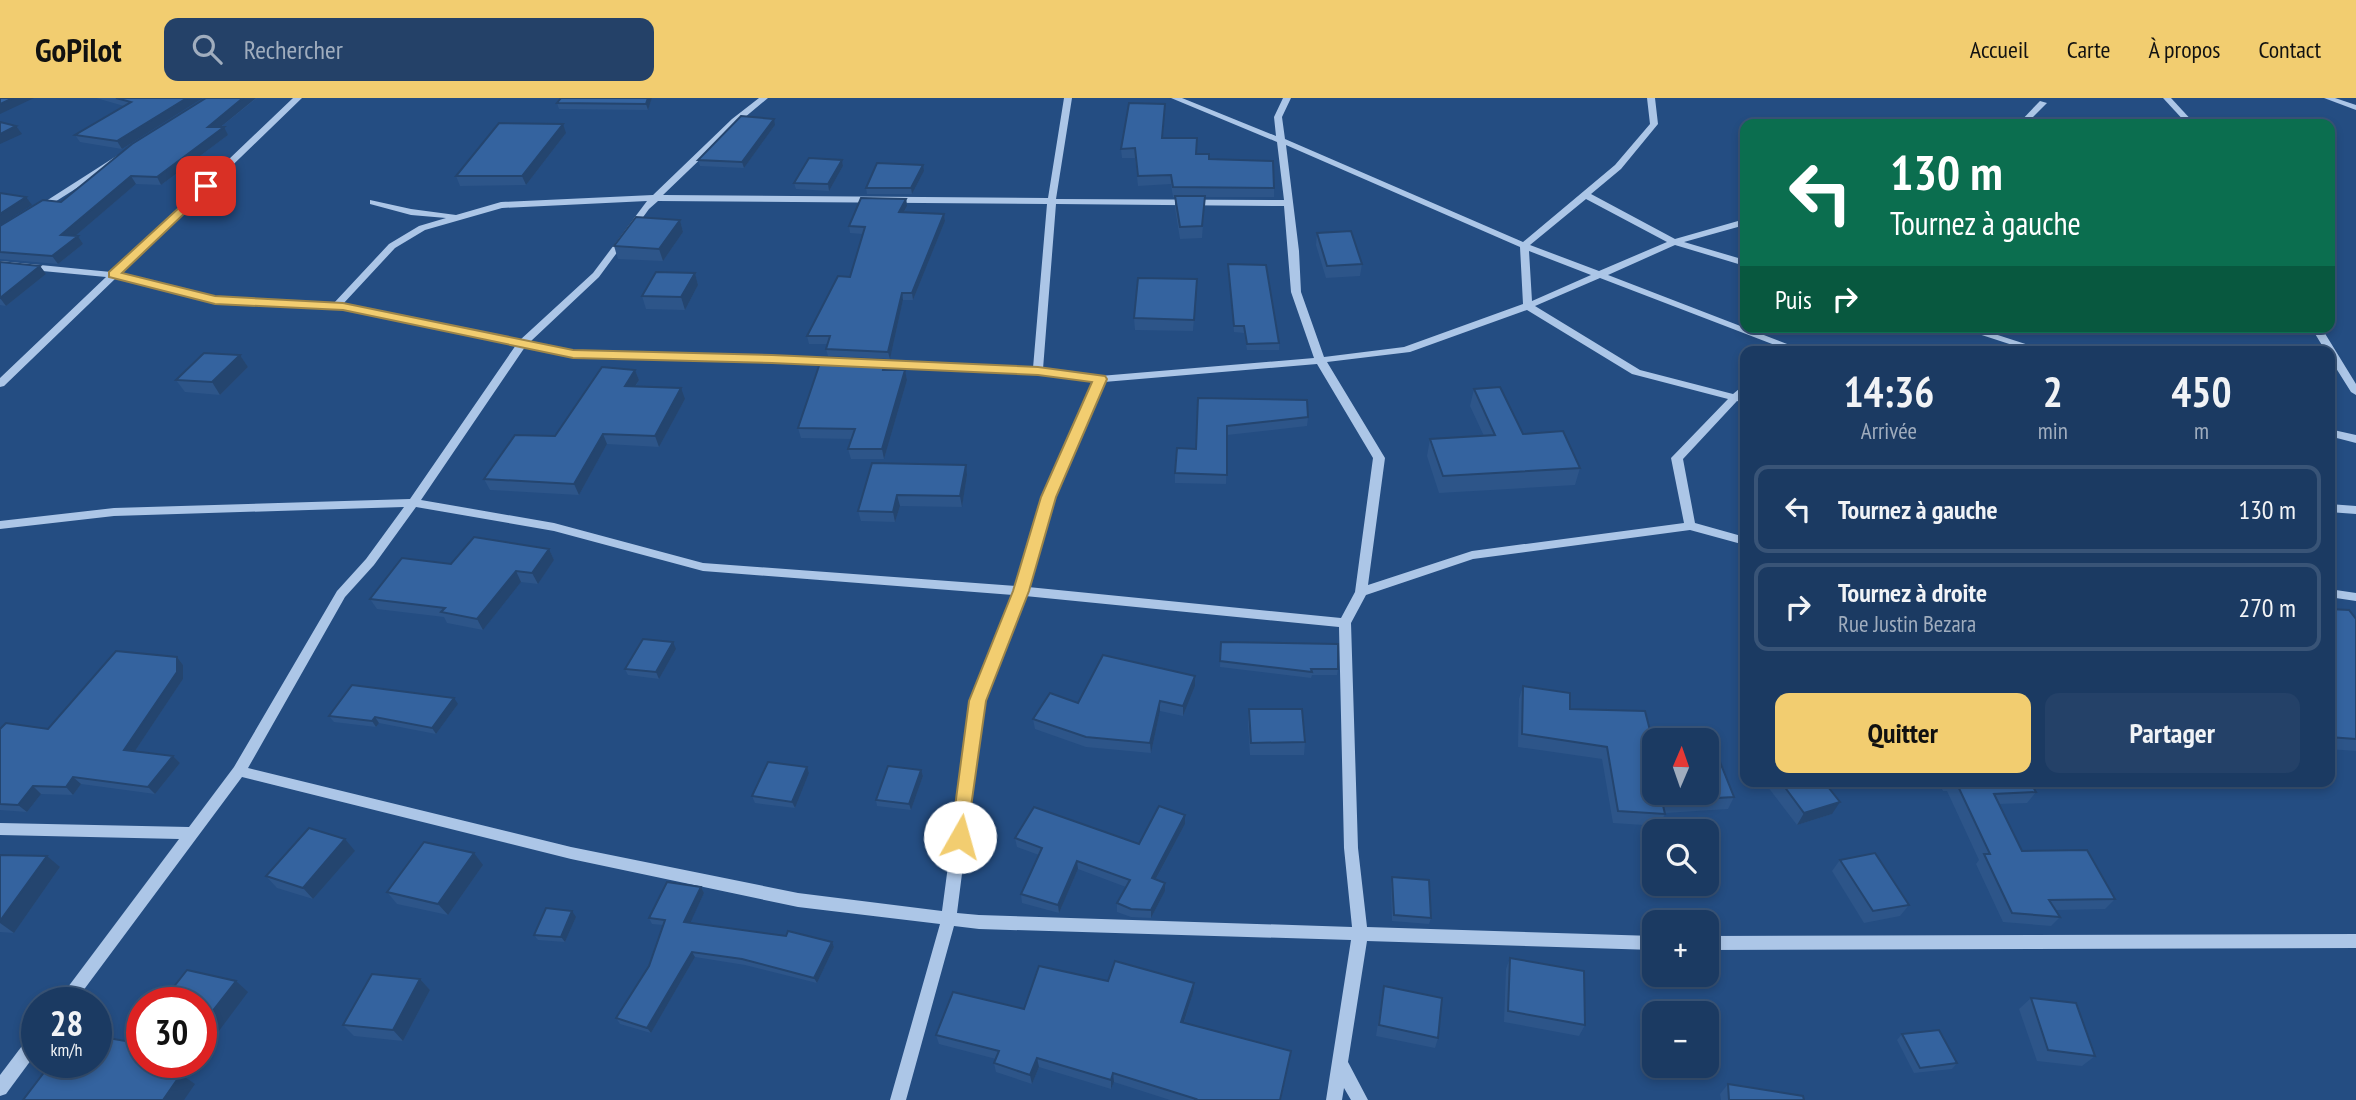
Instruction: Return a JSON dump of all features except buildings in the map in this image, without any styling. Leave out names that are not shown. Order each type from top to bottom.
[{"type":"street","points":[[0,384],[298,98]]},
{"type":"street","points":[[76,987],[239,771],[341,594],[370,562],[413,503],[523,343],[596,275],[655,198],[734,121],[764,98]]},
{"type":"street","points":[[1038,371],[1052,199],[1068,98]]},
{"type":"street","points":[[1175,98],[1280,140],[1524,246],[1740,331]]},
{"type":"street","points":[[1287,98],[1278,117],[1296,292],[1320,360],[1379,458],[1362,592],[1345,623],[1351,848],[1360,934],[1334,1100]]},
{"type":"street","points":[[1524,246],[1618,167],[1654,124],[1651,98]]},
{"type":"street","points":[[2168,98],[2187,119]]},
{"type":"street","points":[[2328,98],[2356,107]]},
{"type":"street","points":[[2027,119],[2043,103]]},
{"type":"street","points":[[22,218],[124,155]]},
{"type":"street","points":[[1585,195],[1674,242],[1740,262]]},
{"type":"street","points":[[336,306],[392,246],[422,228],[501,205],[655,198],[1052,199],[1288,203]]},
{"type":"street","points":[[373,202],[411,212],[460,217]]},
{"type":"street","points":[[856,363],[1038,371],[1100,379],[1406,350],[1528,306],[1674,242],[1740,223]]},
{"type":"street","points":[[1524,246],[1528,306]]},
{"type":"street","points":[[0,264],[114,275],[215,300],[336,306],[573,354],[842,363]]},
{"type":"street","points":[[1528,306],[1636,372],[1739,400]]},
{"type":"street","points":[[1744,333],[1777,346]]},
{"type":"street","points":[[1982,333],[2025,346]]},
{"type":"street","points":[[2335,358],[2356,392]]},
{"type":"street","points":[[898,1100],[949,918],[978,701],[1021,591],[1048,497],[1100,379]]},
{"type":"street","points":[[1690,526],[1677,458],[1739,400]]},
{"type":"street","points":[[2335,434],[2356,439]]},
{"type":"street","points":[[0,525],[114,512],[413,503],[554,527],[703,567],[1021,591],[1345,623]]},
{"type":"street","points":[[2335,508],[2356,510]]},
{"type":"street","points":[[1362,592],[1472,555],[1690,526],[1740,540]]},
{"type":"street","points":[[2335,594],[2356,597]]},
{"type":"street","points":[[239,771],[571,853],[798,900],[979,922],[1642,943]]},
{"type":"street","points":[[0,829],[192,833]]},
{"type":"street","points":[[1719,943],[2356,942]]},
{"type":"street","points":[[0,1088],[21,1060]]},
{"type":"street","points":[[1340,1064],[1360,1100]]},
{"type":"route","points":[[206,186],[114,275],[215,300],[343,307],[573,354],[772,359],[1038,371],[1100,379],[1048,497],[1021,591],[978,701],[960,837]]}]
